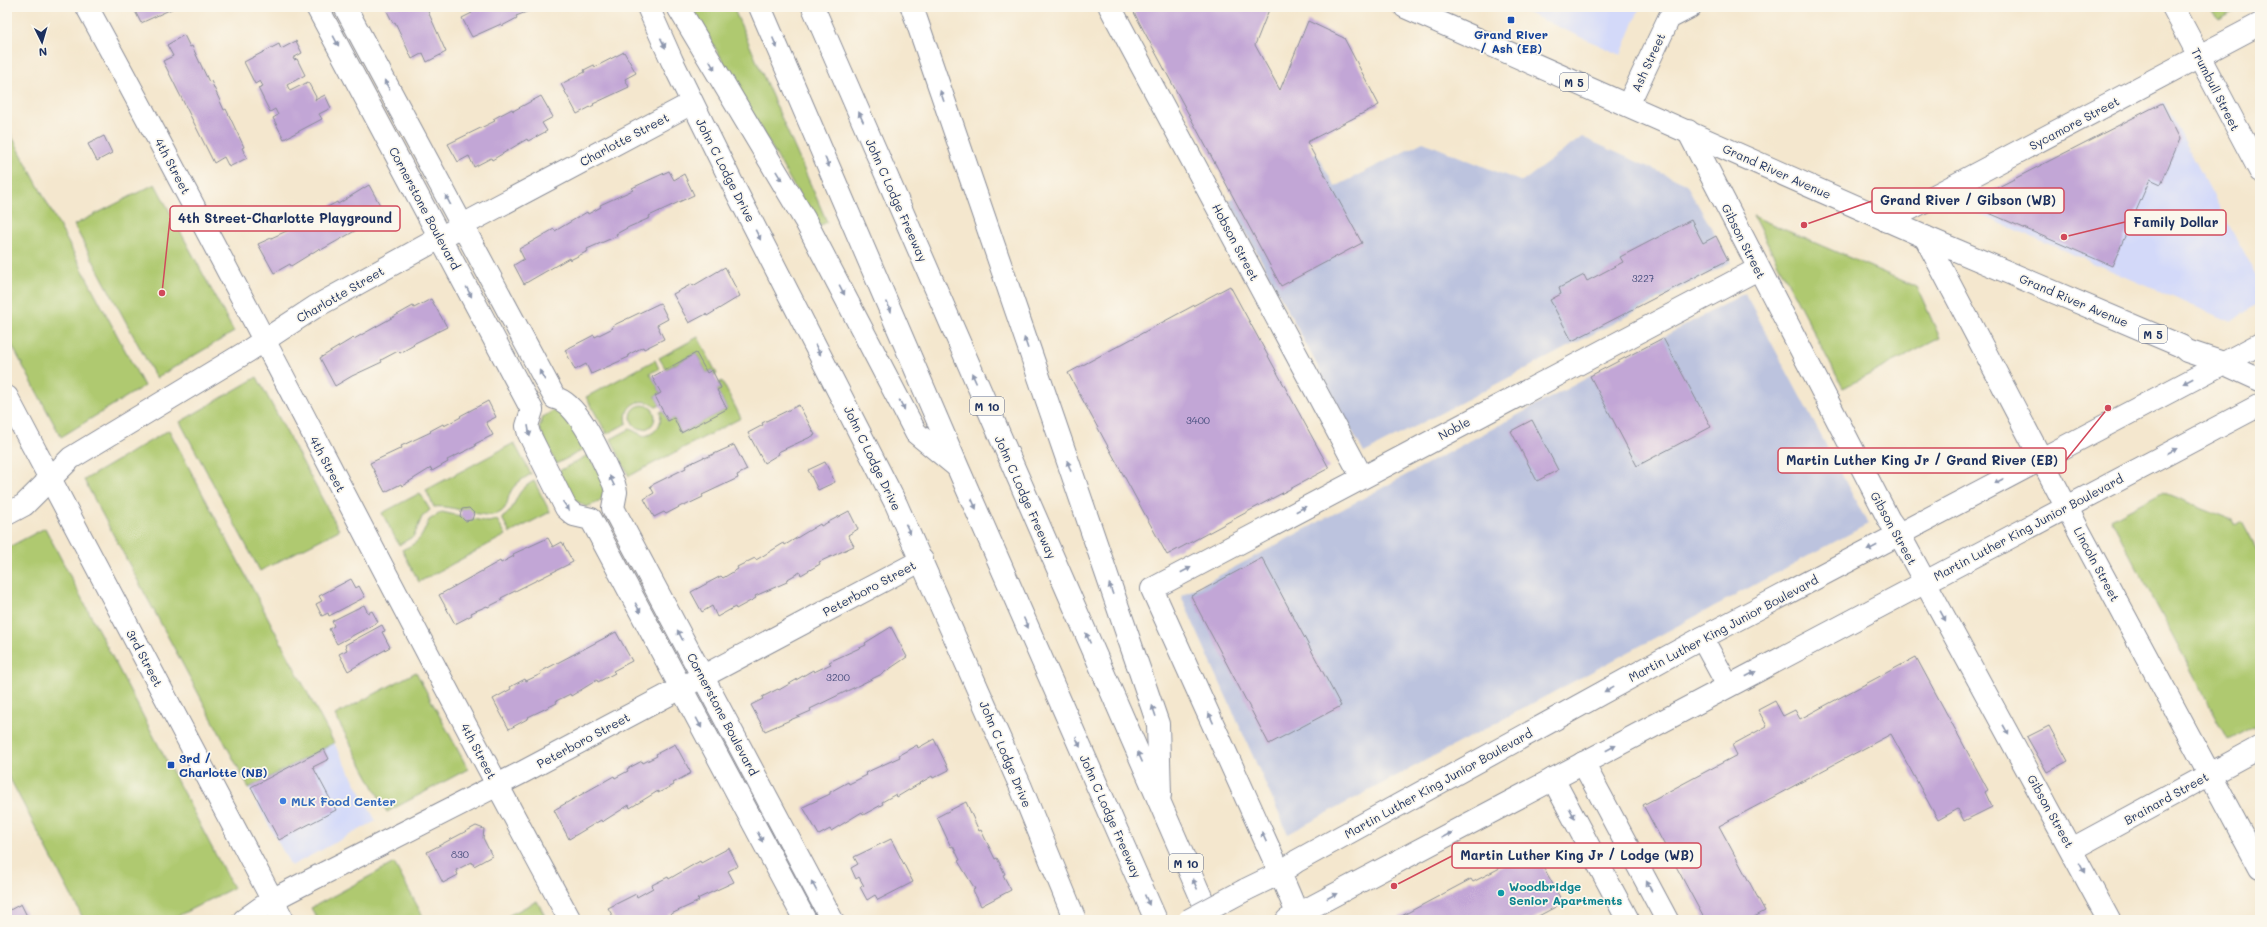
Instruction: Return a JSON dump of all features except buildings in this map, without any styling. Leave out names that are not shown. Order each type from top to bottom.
[{"type":"main road","name":"4th Street","points":[[87,7],[164,148],[264,341],[570,920]]},
{"type":"main road","name":"Cornerstone Boulevard","points":[[317,7],[532,410]]},
{"type":"main road","name":"Cornerstone Boulevard","points":[[345,7],[555,398]]},
{"type":"main road","name":"John C Lodge Drive","points":[[648,7],[692,103],[861,431],[922,560],[1017,778],[1075,920]]},
{"type":"main road","points":[[678,7],[805,220],[916,432],[958,468]]},
{"type":"main road","name":"John C Lodge Freeway","points":[[760,7],[958,468],[1156,920]]},
{"type":"main road","name":"John C Lodge Freeway","points":[[813,7],[1211,920]]},
{"type":"main road","points":[[912,7],[1158,724],[1161,806]]},
{"type":"main road","name":"Hobson Street","points":[[1110,7],[1362,477]]},
{"type":"main road","name":"Grand River Avenue","points":[[1405,7],[1887,221],[2090,306],[2181,346],[2187,351],[2223,363],[2260,380]]},
{"type":"main road","name":"Ash Street","points":[[1628,105],[1669,18],[1690,7]]},
{"type":"main road","name":"Trumbull Street","points":[[2173,7],[2260,171]]},
{"type":"main road","name":"Sycamore Street","points":[[1887,221],[2260,24]]},
{"type":"main road","name":"Charlotte Street","points":[[7,514],[24,505],[71,458],[264,341],[315,307],[462,226],[692,103]]},
{"type":"main road","name":"Gibson Street","points":[[1688,132],[1889,520],[1899,534],[2072,849],[2109,920]]},
{"type":"main road","name":"Lincoln Street","points":[[1925,237],[2260,868]]},
{"type":"main road","name":"Noble","points":[[1280,873],[1152,589],[1758,269]]},
{"type":"main road","name":"Martin Luther King Junior Boulevard","points":[[1189,920],[1280,873],[1304,857],[1702,638],[2260,344]]},
{"type":"main road","name":"3rd Street","points":[[7,397],[283,920]]},
{"type":"main road","points":[[555,398],[563,400],[575,411],[614,484],[616,492],[614,508],[603,517],[591,520],[574,515],[566,508],[529,434],[527,426],[532,410],[546,400],[555,398]]},
{"type":"main road","name":"Martin Luther King Junior Boulevard","points":[[1295,918],[1583,763],[2260,405]]},
{"type":"main road","name":"Cornerstone Boulevard","points":[[614,508],[832,920]]},
{"type":"main road","name":"Cornerstone Boulevard","points":[[591,520],[805,920]]},
{"type":"main road","name":"Peterboro Street","points":[[244,920],[272,900],[681,688],[922,560]]},
{"type":"main road","points":[[1702,638],[1728,686]]},
{"type":"main road","name":"Brainard Street","points":[[2072,849],[2260,747]]},
{"type":"main road","points":[[1583,763],[1667,920]]},
{"type":"main road","points":[[1553,779],[1628,920]]},
{"type":"main road","points":[[1280,873],[1295,918]]},
{"type":"shaded area","points":[[1514,7],[1640,7],[1621,55]]},
{"type":"shaded area","points":[[2164,102],[2260,284],[2260,302],[2231,322],[1974,212],[1979,200]]},
{"type":"shaded area","points":[[1582,137],[1686,184],[1731,262],[1364,453],[1229,200],[1316,153],[1335,187],[1423,142],[1522,182]]},
{"type":"shaded area","points":[[1745,293],[1868,524],[1288,834],[1181,596]]},
{"type":"shaded area","points":[[334,743],[376,821],[291,866],[249,788]]},
{"type":"green space","points":[[692,7],[733,7],[827,222],[817,227]]},
{"type":"green space","points":[[2210,7],[2242,7],[2218,20]]},
{"type":"green space","points":[[7,127],[144,386],[61,437],[7,336]]},
{"type":"green space","points":[[155,184],[234,332],[156,378],[74,225]]},
{"type":"green space","points":[[1753,216],[1917,287],[1940,338],[1843,388]]},
{"type":"green space","points":[[698,337],[717,374],[714,375],[712,370],[707,373],[696,353],[666,369],[659,358]]},
{"type":"green space","points":[[655,360],[659,369],[650,373],[661,393],[655,396],[660,405],[657,407],[646,402],[635,403],[631,406],[626,416],[627,423],[607,434],[586,397]]},
{"type":"green space","points":[[257,377],[339,530],[260,571],[180,422]]},
{"type":"green space","points":[[722,381],[741,418],[629,476],[611,439],[630,429],[644,436],[652,433],[658,428],[661,416],[660,412],[663,411],[668,421],[674,418],[681,433],[727,409],[717,390],[721,388],[719,383]]},
{"type":"green space","points":[[643,405],[651,409],[655,417],[651,425],[643,429],[635,425],[631,417],[635,409]]},
{"type":"green space","points":[[554,410],[560,411],[569,419],[577,431],[585,449],[556,464],[539,428],[543,417]]},
{"type":"green space","points":[[169,430],[334,743],[249,788],[84,480]]},
{"type":"green space","points":[[514,443],[531,474],[514,487],[510,493],[506,506],[501,512],[495,515],[487,515],[451,508],[434,507],[426,490]]},
{"type":"green space","points":[[588,455],[601,478],[604,491],[603,497],[599,502],[586,507],[575,500],[559,471]]},
{"type":"green space","points":[[534,481],[550,512],[510,533],[502,518],[511,509],[522,490]]},
{"type":"green space","points":[[2162,492],[2232,520],[2235,526],[2242,522],[2260,556],[2260,723],[2228,740],[2111,519]]},
{"type":"green space","points":[[420,493],[430,510],[422,517],[414,536],[399,545],[382,513]]},
{"type":"green space","points":[[442,512],[488,522],[497,520],[506,535],[419,582],[402,550],[417,541],[422,535],[429,520]]},
{"type":"green space","points":[[45,528],[233,888],[170,920],[84,920],[7,773],[7,548]]},
{"type":"green space","points":[[416,672],[468,769],[387,812],[335,715]]},
{"type":"green space","points":[[394,863],[425,920],[318,920],[311,908]]},
{"type":"green space","points":[[537,901],[547,920],[500,920]]},
{"type":"place","name":"Grand River / Ash (EB)","points":[[1511,20]]},
{"type":"place","name":"Grand River / Gibson (WB)","points":[[1804,225]]},
{"type":"place","name":"Family Dollar","points":[[2064,237]]},
{"type":"place","name":"4th Street-Charlotte Playground","points":[[162,293]]},
{"type":"place","name":"Martin Luther King Jr / Grand River (EB)","points":[[2108,408]]},
{"type":"place","name":"3rd / Charlotte (NB)","points":[[171,765]]},
{"type":"place","name":"MLK Food Center","points":[[283,801]]},
{"type":"place","name":"Martin Luther King Jr / Lodge (WB)","points":[[1394,886]]},
{"type":"place","name":"Woodbridge Senior Apartments","points":[[1501,893]]}]
